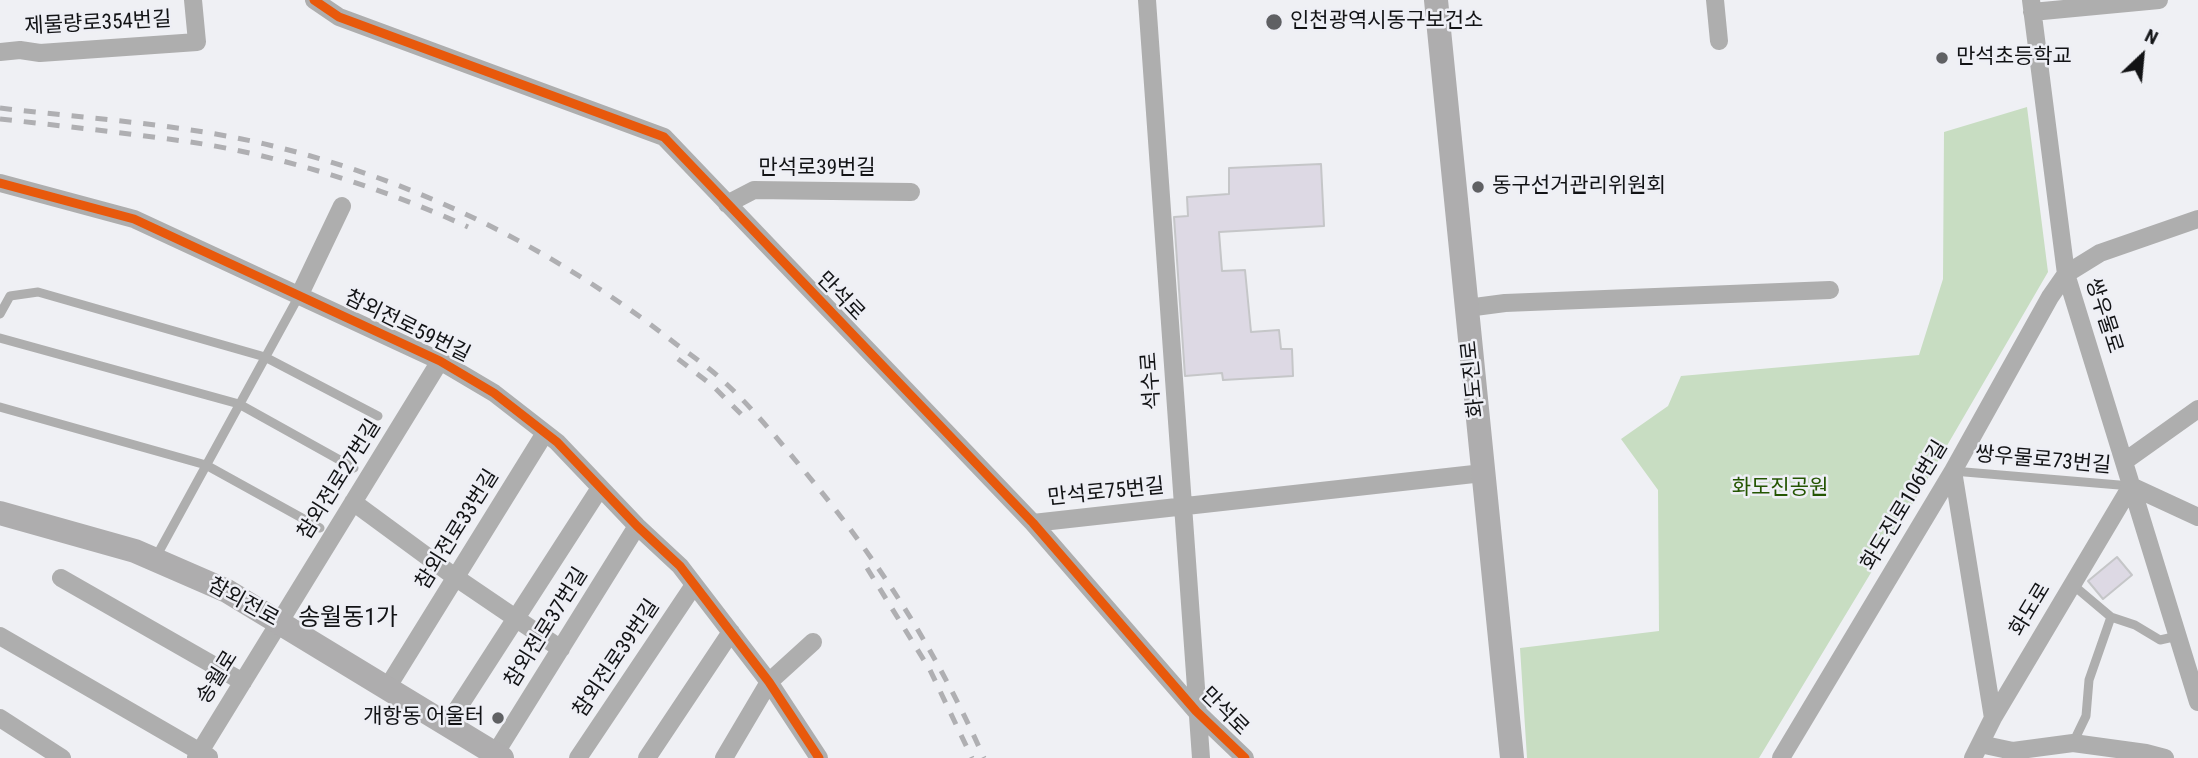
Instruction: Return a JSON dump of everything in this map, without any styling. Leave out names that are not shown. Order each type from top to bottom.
[{"type":"street","name":"제물량로354번길","points":[[0,52],[20,50],[40,54],[197,42],[193,0]]},
{"type":"street","name":"만석로","points":[[314,0],[339,17],[664,137],[1032,523],[1196,711],[1245,758]]},
{"type":"street","name":"석수로","points":[[1147,0],[1201,758]]},
{"type":"street","name":"화도진로","points":[[1436,0],[1512,758]]},
{"type":"street","points":[[1715,0],[1719,41]]},
{"type":"street","points":[[2032,6],[2159,0]]},
{"type":"street","name":"쌍우물로","points":[[2032,6],[2066,274],[2198,702]]},
{"type":"street","name":"참외전로59번길","points":[[0,183],[134,219],[440,361],[494,393],[545,433],[680,566],[769,682],[819,758]]},
{"type":"street","name":"만석로39번길","points":[[727,204],[754,190],[911,192]]},
{"type":"street","points":[[299,294],[342,205]]},
{"type":"street","points":[[2066,274],[2100,253],[2198,219]]},
{"type":"street","name":"화도진로106번길","points":[[1781,758],[1953,471],[2050,297],[2066,274]]},
{"type":"street","points":[[1466,308],[1505,303],[1830,290]]},
{"type":"street","name":"참외전로27번길","points":[[279,622],[440,361]]},
{"type":"street","points":[[2125,461],[2198,408]]},
{"type":"street","name":"참외전로33번길","points":[[387,688],[545,433]]},
{"type":"street","points":[[1953,471],[1993,718]]},
{"type":"street","name":"만석로75번길","points":[[1032,523],[1483,473]]},
{"type":"street","points":[[2131,486],[2198,517]]},
{"type":"street","name":"화도로","points":[[1977,751],[1993,718],[2131,486]]},
{"type":"street","points":[[447,724],[517,620],[600,488]]},
{"type":"street","points":[[353,502],[455,577],[561,649]]},
{"type":"street","name":"참외전로","points":[[0,513],[135,551],[227,590],[499,756]]},
{"type":"street","name":"참외전로37번길","points":[[499,756],[637,526]]},
{"type":"street","points":[[61,578],[243,682]]},
{"type":"street","name":"참외전로39번길","points":[[578,758],[694,585]]},
{"type":"street","name":"송월로","points":[[202,756],[279,622]]},
{"type":"street","points":[[647,758],[731,632]]},
{"type":"street","points":[[0,636],[202,756]]},
{"type":"street","points":[[724,758],[769,682],[813,642]]},
{"type":"street","points":[[0,718],[62,758]]},
{"type":"street","points":[[1977,751],[2014,754],[2076,750],[2146,753],[2165,758]]},
{"type":"lane","points":[[1,308],[10,296],[38,292],[265,357],[378,416]]},
{"type":"lane","points":[[154,559],[299,294]]},
{"type":"lane","points":[[0,338],[239,404],[354,468]]},
{"type":"lane","points":[[0,407],[206,465],[320,528]]},
{"type":"lane","name":"쌍우물로73번길","points":[[1953,471],[2131,486]]},
{"type":"lane","points":[[2073,585],[2111,617],[2135,625],[2160,640],[2178,636]]},
{"type":"lane","points":[[2076,750],[2086,716],[2089,680],[2111,617]]},
{"type":"green space","name":"화도진공원","points":[[2027,107],[2048,272],[1927,480],[1759,758],[1527,758],[1520,648],[1659,631],[1658,490],[1621,439],[1668,406],[1681,376],[1919,355],[1943,279],[1944,132]]},
{"type":"building","points":[[1321,164],[1324,226],[1219,232],[1222,271],[1245,270],[1251,332],[1279,330],[1281,349],[1292,349],[1293,376],[1223,380],[1222,373],[1185,376],[1174,217],[1188,216],[1187,197],[1229,194],[1229,168]]},
{"type":"building","points":[[2117,557],[2132,575],[2103,599],[2088,581]]},
{"type":"railway","points":[[0,108],[206,132],[328,161],[434,200],[485,224],[535,250],[631,310],[732,389],[829,501],[880,570],[925,642],[984,758]]},
{"type":"railway","points":[[0,119],[190,142],[260,155],[368,187],[468,227]]},
{"type":"railway","points":[[678,359],[713,386],[741,414]]},
{"type":"railway","points":[[867,568],[930,670],[972,758]]},
{"type":"cycle path","points":[[314,0],[339,17],[664,137],[1033,523],[1196,711],[1245,758]]},
{"type":"cycle path","points":[[0,183],[134,219],[440,361],[494,393],[557,442],[637,526],[680,566],[769,682],[819,758]]},
{"type":"place","name":"인천광역시동구보건소","points":[[1274,22]]},
{"type":"place","name":"만석초등학교","points":[[1942,58]]},
{"type":"place","name":"동구선거관리위원회","points":[[1478,187]]},
{"type":"place","name":"개항동 어울터","points":[[498,718]]},
{"type":"district","name":"송월동1가","points":[[348,619]]}]
